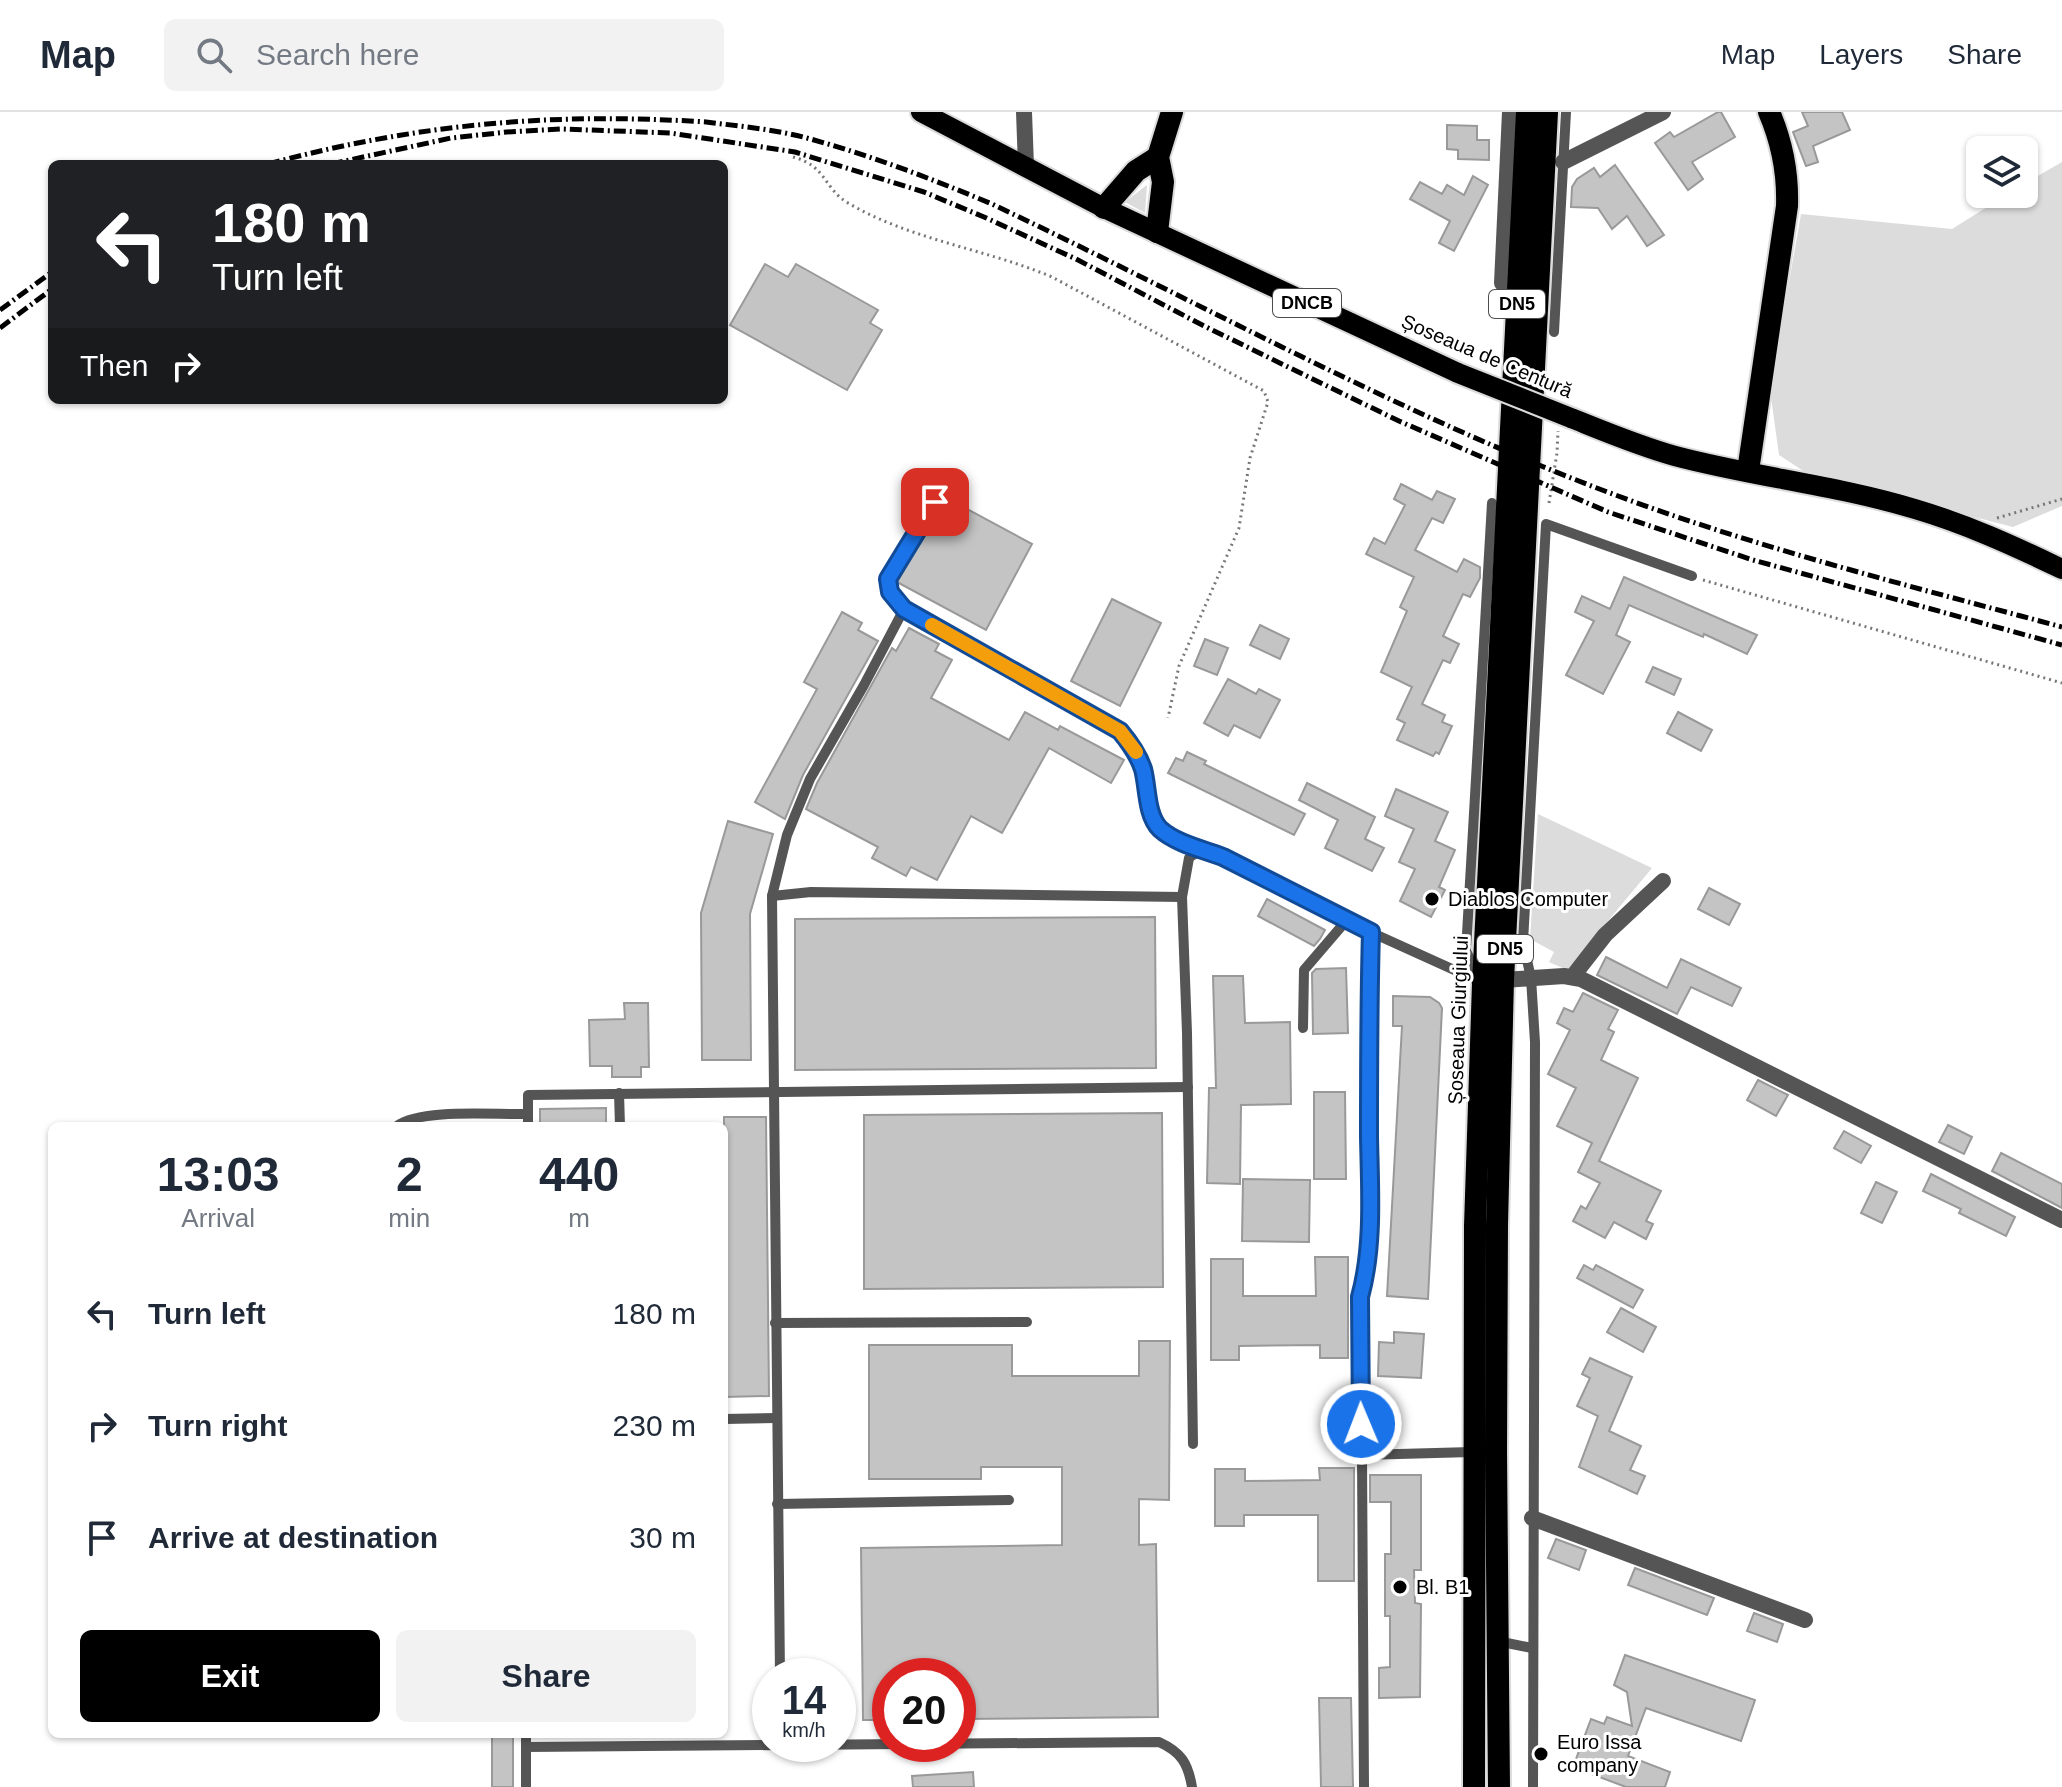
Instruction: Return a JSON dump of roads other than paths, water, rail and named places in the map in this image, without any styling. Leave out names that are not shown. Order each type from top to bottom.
[{"type":"highway","points":[[1157,232],[1163,182],[1158,157],[1172,112]]},
{"type":"highway","name":"Șoseaua Giurgiului","points":[[1499,1787],[1493,982],[1527,112]]},
{"type":"highway","name":"Șoseaua Giurgiului","points":[[1474,1787],[1472,1452],[1475,1226],[1547,112]]},
{"type":"highway","points":[[1748,471],[1787,206],[1788,183],[1783,152],[1769,112]]},
{"type":"highway","points":[[1104,208],[1136,171],[1158,157]]},
{"type":"main road","name":"Șoseaua de Centură","points":[[921,112],[1104,208],[1458,373],[1646,447],[1857,493],[1966,525],[2062,569]]},
{"type":"street","points":[[1024,112],[1026,166]]},
{"type":"street","points":[[1502,283],[1510,112]]},
{"type":"street","points":[[1563,162],[1663,112]]},
{"type":"street","points":[[1573,976],[1605,935],[1663,881]]},
{"type":"street","points":[[1493,982],[1573,976],[2062,1220]]},
{"type":"street","points":[[1532,1518],[1805,1620]]},
{"type":"lane","points":[[1554,332],[1566,112]]},
{"type":"lane","points":[[935,502],[888,579],[890,592],[904,609],[1120,731],[1133,747],[1142,768],[1152,816],[1166,834],[1223,857],[1346,921],[1493,982]]},
{"type":"lane","points":[[1492,503],[1466,951],[1493,982]]},
{"type":"lane","points":[[1533,1787],[1535,1042],[1531,978],[1523,942],[1546,524],[1692,576]]},
{"type":"lane","points":[[780,1658],[772,896],[787,835],[810,779],[904,609]]},
{"type":"lane","points":[[1193,1444],[1182,897],[1189,858],[1203,851]]},
{"type":"lane","points":[[772,896],[811,892],[1182,897]]},
{"type":"lane","points":[[1303,1028],[1304,970],[1346,921]]},
{"type":"lane","points":[[1364,1787],[1360,1297],[1365,1279],[1370,1209],[1371,932]]},
{"type":"lane","points":[[402,1122],[424,1116],[528,1120],[528,1095],[1188,1087]]},
{"type":"lane","points":[[619,1093],[620,1122]]},
{"type":"lane","points":[[775,1323],[1027,1322]]},
{"type":"lane","points":[[728,1419],[776,1418]]},
{"type":"lane","points":[[1362,1455],[1472,1452]]},
{"type":"lane","points":[[777,1504],[1009,1500]]},
{"type":"lane","points":[[1497,1641],[1532,1648]]},
{"type":"lane","points":[[526,1738],[526,1787]]},
{"type":"lane","points":[[856,1744],[1159,1742],[1175,1750],[1186,1762],[1192,1787]]},
{"type":"lane","points":[[526,1747],[752,1745]]},
{"type":"railway","points":[[284,160],[431,130],[539,120],[706,122],[803,137],[898,167],[992,204],[1375,392],[1531,462],[1610,493],[1778,549],[2062,627]]},
{"type":"railway","points":[[349,160],[451,138],[562,129],[670,133],[795,152],[924,192],[984,217],[1076,259],[1204,326],[1399,421],[1608,512],[1753,560],[2062,645]]},
{"type":"railway","points":[[0,310],[48,275]]},
{"type":"railway","points":[[0,328],[48,292]]},
{"type":"place","name":"Diablos Computer","points":[[1432,899]]},
{"type":"place","name":"Bl. B1","points":[[1400,1587]]},
{"type":"place","name":"Euro Issa company","points":[[1541,1754]]}]
